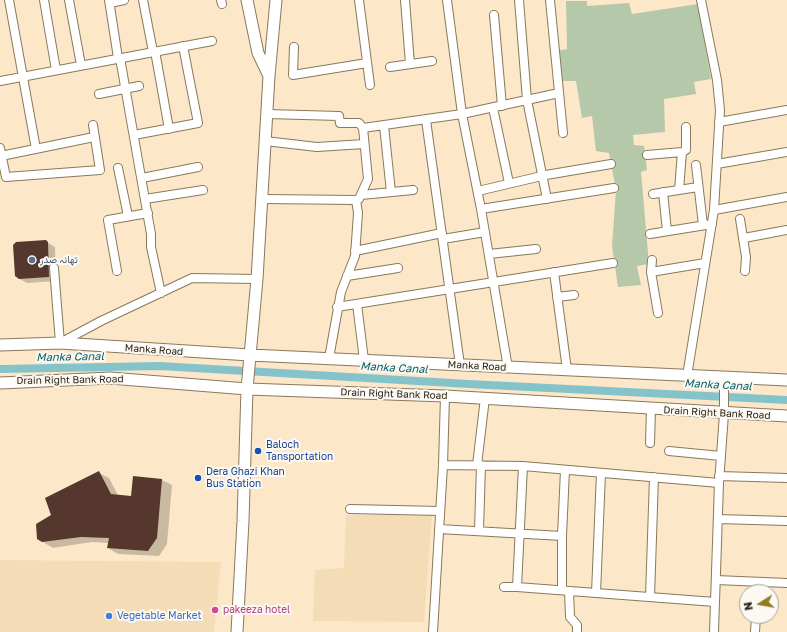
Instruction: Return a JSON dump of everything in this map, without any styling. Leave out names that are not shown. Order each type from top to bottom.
[{"type":"main road","points":[[247,0],[258,53],[269,76]]},
{"type":"main road","points":[[237,632],[243,521],[247,383],[257,280],[263,199],[269,76],[276,0]]},
{"type":"main road","name":"Manka Road","points":[[0,345],[60,343],[249,361],[329,358],[508,368],[787,380]]},
{"type":"main road","name":"Drain Right Bank Road","points":[[0,382],[110,378],[247,383],[724,414],[787,416]]},
{"type":"street","points":[[9,0],[36,149]]},
{"type":"street","points":[[44,0],[56,70]]},
{"type":"street","points":[[68,0],[81,65]]},
{"type":"street","points":[[124,0],[110,1],[119,58],[152,234],[151,247],[161,293]]},
{"type":"street","points":[[143,0],[169,128]]},
{"type":"street","points":[[359,0],[370,85]]},
{"type":"street","points":[[405,0],[410,64]]},
{"type":"street","points":[[447,0],[462,114],[482,209],[508,368]]},
{"type":"street","points":[[519,0],[527,100],[541,176],[547,199]]},
{"type":"street","points":[[550,0],[563,133]]},
{"type":"street","points":[[687,376],[714,210],[719,122],[717,80],[701,0]]},
{"type":"street","points":[[494,15],[502,106]]},
{"type":"street","points":[[0,81],[212,41]]},
{"type":"street","points":[[134,135],[198,123],[183,46]]},
{"type":"street","points":[[294,47],[293,75],[367,63]]},
{"type":"street","points":[[390,67],[432,61]]},
{"type":"street","points":[[99,94],[139,86]]},
{"type":"street","points":[[363,128],[462,114],[559,93]]},
{"type":"street","points":[[493,108],[510,183]]},
{"type":"street","points":[[719,122],[787,110]]},
{"type":"street","points":[[267,114],[339,116],[340,123],[359,123],[363,128],[368,179],[359,197],[355,251],[337,307],[329,358]]},
{"type":"street","points":[[426,120],[460,365]]},
{"type":"street","points":[[93,124],[100,170],[12,178],[6,177],[2,173],[1,152],[36,149],[94,137]]},
{"type":"street","points":[[384,126],[391,192]]},
{"type":"street","points":[[647,155],[682,152],[686,150],[686,127]]},
{"type":"street","points":[[265,141],[317,147],[364,144]]},
{"type":"street","points":[[679,190],[682,152]]},
{"type":"street","points":[[717,164],[787,152]]},
{"type":"street","points":[[478,191],[541,176],[611,164]]},
{"type":"street","points":[[696,165],[703,225]]},
{"type":"street","points":[[142,178],[198,167]]},
{"type":"street","points":[[118,168],[128,216]]},
{"type":"street","points":[[653,194],[698,187]]},
{"type":"street","points":[[482,209],[614,188]]},
{"type":"street","points":[[146,199],[203,190]]},
{"type":"street","points":[[263,199],[359,197],[413,190]]},
{"type":"street","points":[[663,192],[667,231]]},
{"type":"street","points":[[714,210],[787,197]]},
{"type":"street","points":[[117,271],[108,220],[148,213]]},
{"type":"street","points":[[740,219],[746,257],[745,271]]},
{"type":"street","points":[[650,234],[712,224]]},
{"type":"street","points":[[744,238],[787,230]]},
{"type":"street","points":[[355,251],[442,236],[486,232]]},
{"type":"street","points":[[489,254],[536,249]]},
{"type":"street","points":[[652,260],[651,272],[658,313]]},
{"type":"street","points":[[337,307],[613,263]]},
{"type":"street","points":[[651,272],[705,263]]},
{"type":"street","points":[[54,268],[60,343],[192,278],[257,280]]},
{"type":"street","points":[[347,276],[398,268]]},
{"type":"street","points":[[554,272],[567,370]]},
{"type":"street","points":[[557,297],[574,295]]},
{"type":"street","points":[[357,304],[364,360]]},
{"type":"street","points":[[714,632],[719,479],[724,414],[724,378]]},
{"type":"street","points":[[433,632],[443,465],[445,396]]},
{"type":"street","points":[[478,530],[479,465],[485,398]]},
{"type":"street","points":[[650,443],[651,409]]},
{"type":"street","points":[[669,451],[721,456]]},
{"type":"street","points":[[443,465],[523,466],[654,477],[719,479],[787,478]]},
{"type":"street","points":[[517,587],[523,466]]},
{"type":"street","points":[[565,470],[562,536],[565,590],[570,617],[577,625],[577,632]]},
{"type":"street","points":[[596,593],[601,473]]},
{"type":"street","points":[[650,597],[654,477]]},
{"type":"street","points":[[350,510],[440,511]]},
{"type":"street","points":[[718,519],[787,521]]},
{"type":"street","points":[[439,529],[478,530],[562,536]]},
{"type":"street","points":[[716,580],[787,583]]},
{"type":"street","points":[[504,586],[715,602]]},
{"type":"shaded area","points":[[346,515],[432,515],[424,622],[313,621],[315,570],[344,568]]},
{"type":"shaded area","name":"Vegetable Market","points":[[0,560],[221,562],[214,632],[0,632]]},
{"type":"green space","points":[[566,1],[587,1],[587,6],[629,3],[632,14],[698,4],[711,79],[694,82],[696,94],[664,99],[665,132],[633,135],[634,145],[644,146],[647,170],[641,172],[649,264],[637,266],[641,285],[618,287],[612,246],[616,190],[609,153],[596,151],[592,116],[582,118],[576,81],[561,81],[555,51],[567,49]]},
{"type":"building","name":"تھانہ صدر","points":[[46,240],[48,242],[49,277],[19,279],[15,276],[13,245],[16,242]]},
{"type":"building","points":[[99,471],[111,494],[131,496],[133,476],[162,479],[157,538],[148,551],[107,548],[109,538],[81,537],[42,542],[37,539],[36,524],[51,515],[45,498]]},
{"type":"waterway","name":"Manka Canal","points":[[0,369],[160,366],[469,384],[787,400]]},
{"type":"place","name":"تھانہ صدر","points":[[32,260]]},
{"type":"place","name":"Baloch Tansportation","points":[[258,451]]},
{"type":"place","name":"Dera Ghazi Khan Bus Station","points":[[198,478]]},
{"type":"place","name":"pakeeza hotel","points":[[215,610]]},
{"type":"place","name":"Vegetable Market","points":[[109,616]]}]
